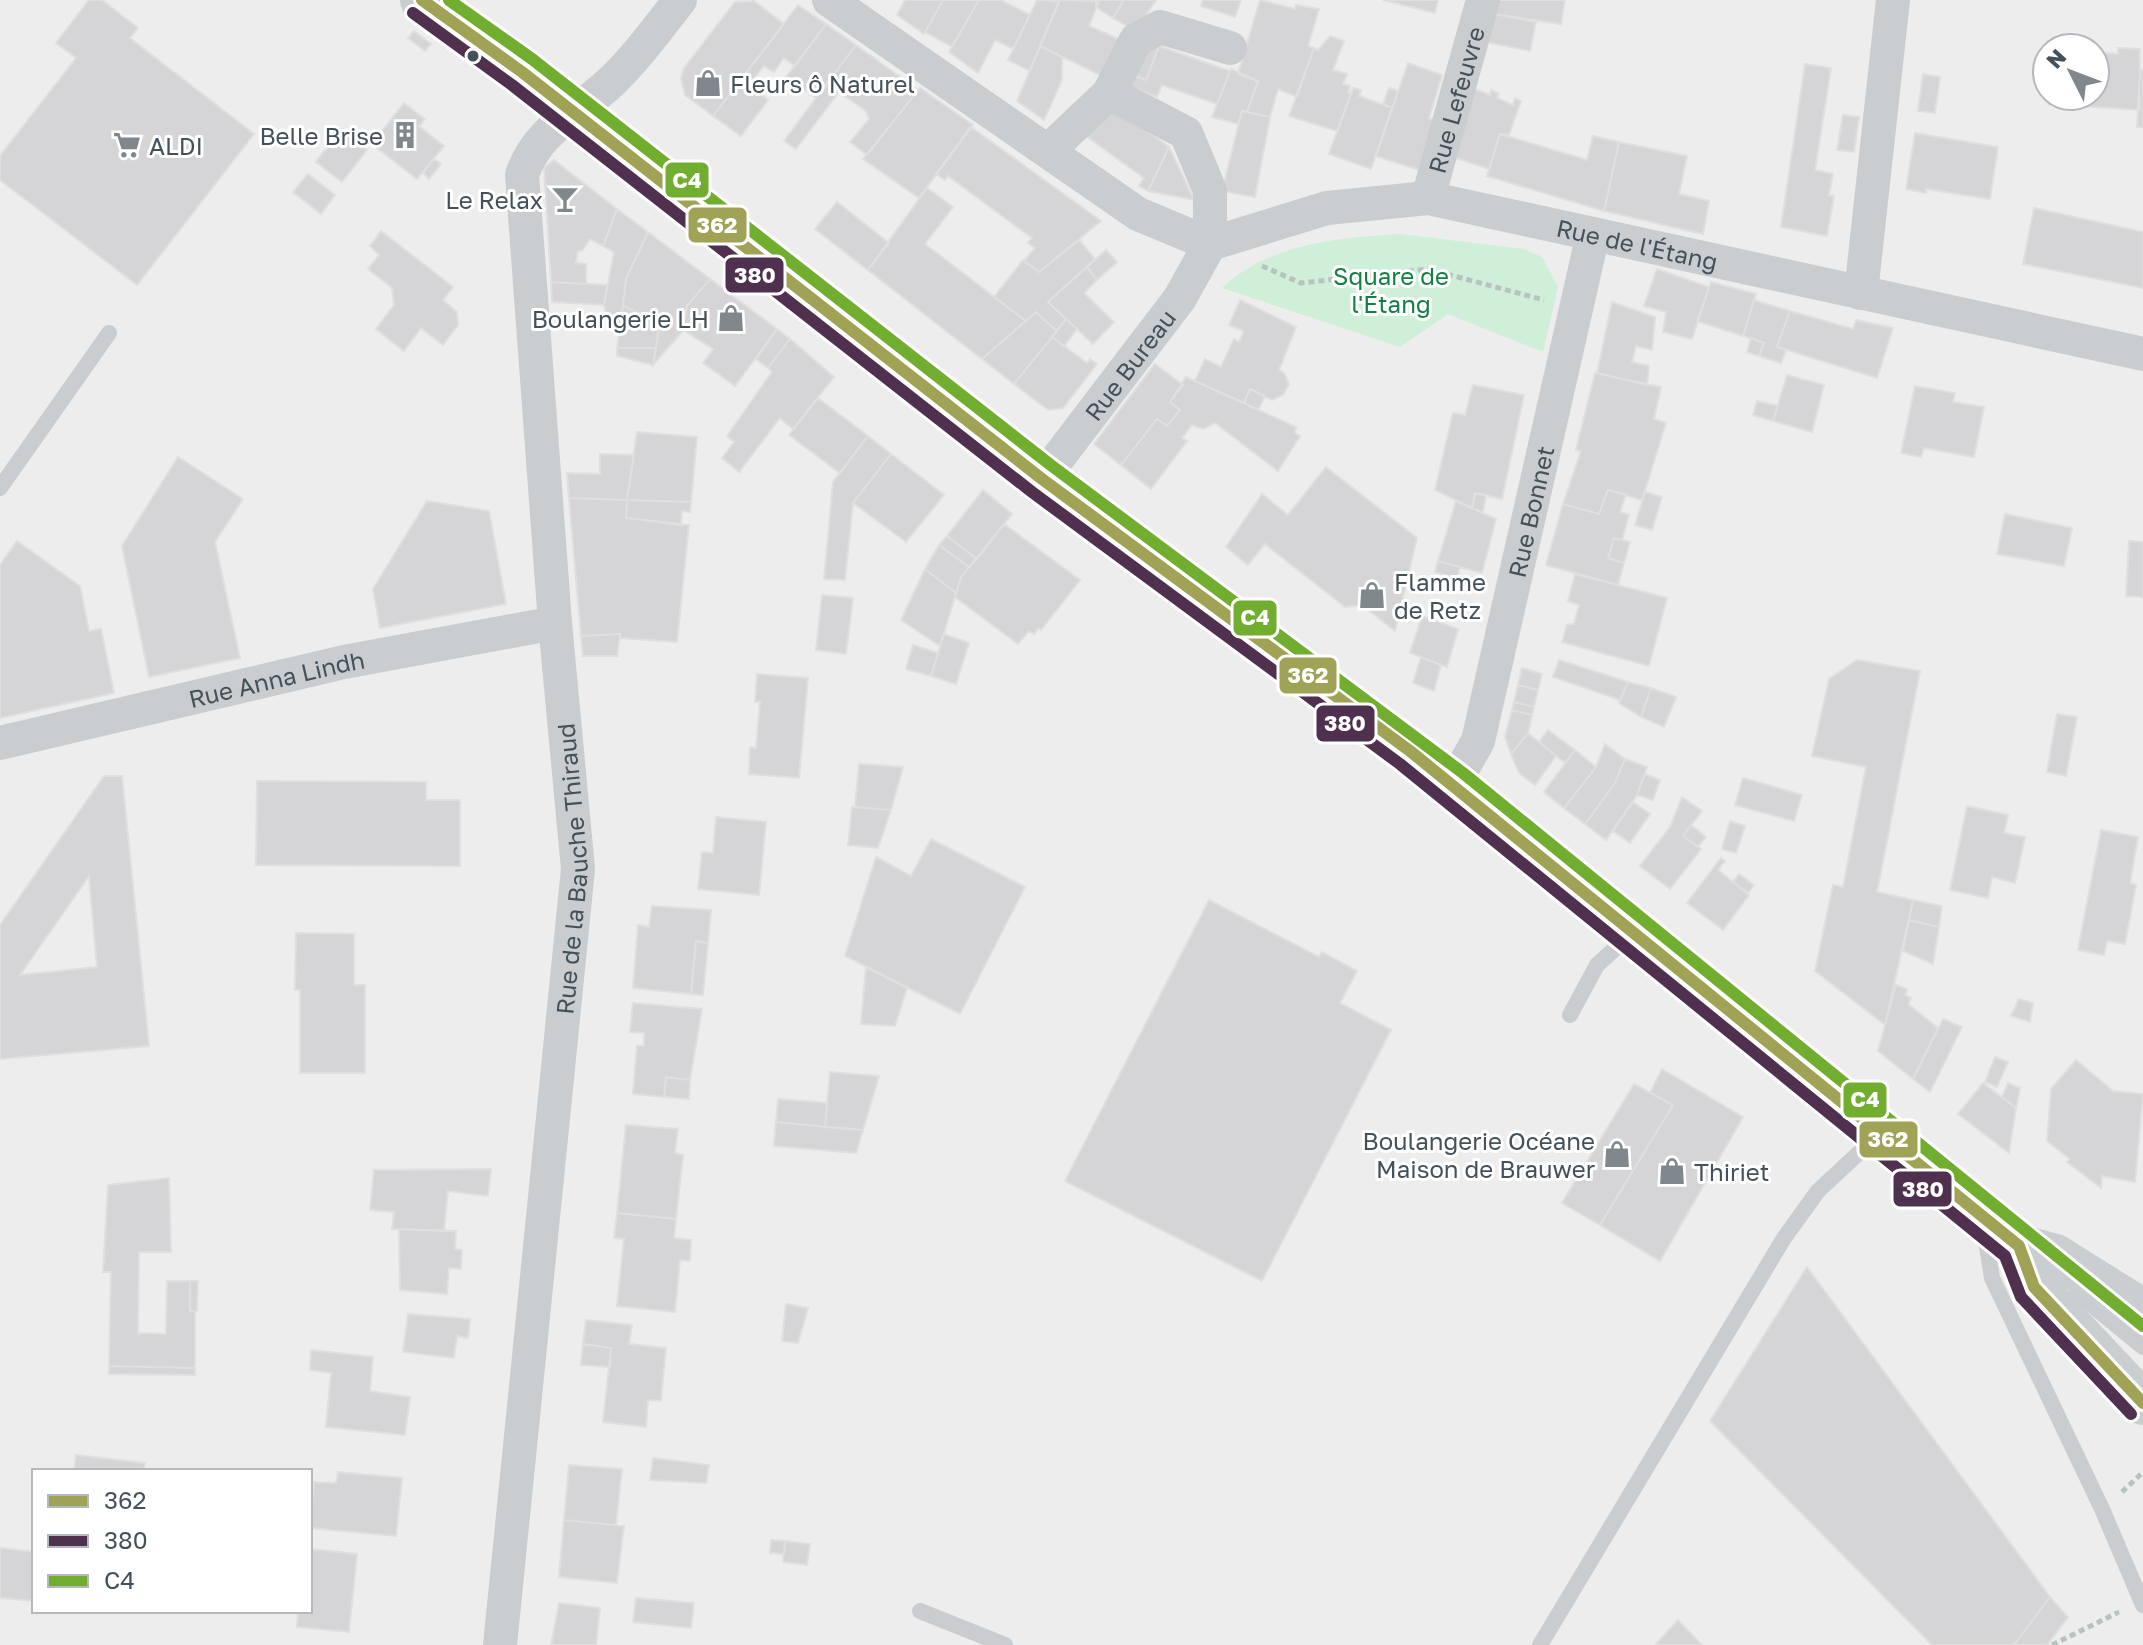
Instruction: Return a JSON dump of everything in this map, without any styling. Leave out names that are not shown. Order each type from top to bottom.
[{"type":"main road","points":[[422,0],[574,113],[1042,479],[1453,785],[2019,1246],[2055,1256],[2143,1311]]},
{"type":"main road","points":[[2019,1246],[2034,1287],[2143,1403]]},
{"type":"street","name":"Rue de la Bauche Thiraud","points":[[500,1645],[578,869],[555,623],[522,175],[529,152],[541,137],[574,113],[636,55],[680,0]]},
{"type":"street","points":[[829,0],[1138,214],[1210,244],[1210,191],[1186,133],[1109,93]]},
{"type":"street","name":"Rue Lefeuvre","points":[[1428,198],[1483,0]]},
{"type":"street","points":[[1861,293],[1893,0]]},
{"type":"street","points":[[1049,150],[1109,93],[1136,40],[1160,27],[1230,48]]},
{"type":"street","name":"Rue de l'Étang","points":[[1210,244],[1327,208],[1428,198],[2143,354]]},
{"type":"street","name":"Rue Bonnet","points":[[1453,785],[1478,741],[1593,234]]},
{"type":"street","name":"Rue Bureau","points":[[1042,479],[1180,298],[1210,244]]},
{"type":"street","name":"Rue Anna Lindh","points":[[0,743],[344,662],[555,623]]},
{"type":"lane","points":[[0,488],[109,333]]},
{"type":"lane","points":[[1570,1015],[1597,965],[1634,932]]},
{"type":"lane","points":[[1540,1645],[1784,1238],[1818,1191],[1880,1133]]},
{"type":"lane","points":[[1981,1215],[1992,1278],[2102,1509],[2143,1605]]},
{"type":"lane","points":[[2019,1246],[2143,1347]]},
{"type":"lane","points":[[920,1611],[1005,1645]]},
{"type":"path","points":[[1210,244],[1301,283],[1428,269],[1577,308]]},
{"type":"path","points":[[2052,1645],[2117,1613],[2112,1600]]},
{"type":"green space","name":"Square de l'Étang","points":[[1400,234],[1524,249],[1542,257],[1558,287],[1543,352],[1448,314],[1400,347],[1222,288],[1261,261],[1283,252],[1329,241]]},
{"type":"building","name":"ALDI","points":[[89,0],[102,0],[138,28],[130,38],[254,134],[137,285],[0,180],[0,156],[76,58],[56,43]]},
{"type":"building","points":[[905,0],[943,0],[924,34],[897,15]]},
{"type":"building","points":[[943,0],[979,0],[952,47],[925,32]]},
{"type":"building","points":[[979,0],[1001,0],[1030,15],[1013,49],[995,40],[978,73],[949,52]]},
{"type":"building","points":[[1037,0],[1059,1],[1030,71],[1008,60]]},
{"type":"building","points":[[1060,0],[1099,1],[1089,26],[1123,41],[1106,78],[1040,46]]},
{"type":"building","points":[[1096,0],[1124,0],[1113,18],[1096,7]]},
{"type":"building","points":[[1124,0],[1156,0],[1136,31],[1113,18]]},
{"type":"building","points":[[1203,0],[1241,0],[1235,17],[1201,6]]},
{"type":"building","points":[[1260,0],[1295,9],[1296,5],[1319,9],[1308,46],[1314,48],[1297,97],[1278,89],[1270,117],[1247,112],[1258,81],[1238,74]]},
{"type":"building","points":[[1383,0],[1438,0],[1435,13]]},
{"type":"building","points":[[1497,0],[1565,0],[1561,24],[1494,14]]},
{"type":"building","points":[[754,1],[784,24],[713,116],[685,95],[681,78],[684,68],[735,2]]},
{"type":"building","points":[[798,5],[826,24],[795,66],[784,58],[774,72],[764,66],[749,85],[768,100],[741,136],[713,116]]},
{"type":"building","points":[[1494,14],[1536,22],[1530,51],[1486,42]]},
{"type":"building","points":[[826,24],[856,45],[816,98],[786,77]]},
{"type":"building","points":[[414,31],[431,44],[425,51],[408,38]]},
{"type":"building","points":[[1330,36],[1344,41],[1333,70],[1347,74],[1343,84],[1350,86],[1348,92],[1351,93],[1337,131],[1289,116],[1314,48],[1318,50]]},
{"type":"building","points":[[1144,43],[1159,46],[1146,80],[1126,72]]},
{"type":"building","points":[[856,45],[918,90],[867,155],[850,142],[869,119],[866,111],[839,92],[796,149],[784,141]]},
{"type":"building","points":[[1040,46],[1062,57],[1062,80],[1044,120],[1017,101]]},
{"type":"building","points":[[1159,46],[1230,71],[1217,104],[1162,85],[1157,97],[1129,86],[1133,75],[1146,80]]},
{"type":"building","points":[[2118,48],[2140,49],[2139,110],[2111,108],[2111,53],[2118,54]]},
{"type":"building","points":[[1408,63],[1442,75],[1429,118],[1438,121],[1422,171],[1376,156]]},
{"type":"building","points":[[1805,64],[1831,68],[1815,170],[1833,174],[1829,195],[1834,196],[1827,236],[1781,227]]},
{"type":"building","points":[[1231,69],[1258,81],[1247,112],[1242,111],[1238,124],[1212,117]]},
{"type":"building","points":[[2140,70],[2143,70],[2143,127],[2137,127]]},
{"type":"building","points":[[1923,74],[1940,77],[1935,113],[1918,111]]},
{"type":"building","points":[[920,88],[973,125],[919,198],[863,159]]},
{"type":"building","points":[[1353,88],[1361,90],[1359,96],[1392,108],[1371,169],[1329,154]]},
{"type":"building","points":[[1389,88],[1398,91],[1392,108],[1383,104]]},
{"type":"building","points":[[1472,88],[1490,95],[1491,90],[1498,93],[1497,98],[1513,105],[1515,98],[1521,101],[1509,135],[1500,134],[1489,169],[1453,157]]},
{"type":"building","name":"Belle Brise","points":[[404,103],[425,119],[419,126],[444,146],[417,179],[372,144]]},
{"type":"building","points":[[1112,105],[1169,147],[1148,191],[1139,186],[1144,178],[1086,136]]},
{"type":"building","points":[[1242,111],[1270,117],[1255,197],[1222,191]]},
{"type":"building","points":[[1843,115],[1859,117],[1854,152],[1837,150]]},
{"type":"building","points":[[971,127],[1101,221],[1039,272],[1024,261],[1035,248],[1028,243],[1032,238],[948,176],[945,180],[936,174]]},
{"type":"building","points":[[341,129],[367,150],[342,182],[316,162]]},
{"type":"building","points":[[1915,133],[1998,147],[1990,199],[1906,189]]},
{"type":"building","points":[[1500,134],[1587,160],[1593,136],[1619,142],[1604,211],[1487,176]]},
{"type":"building","points":[[1619,142],[1687,156],[1679,194],[1709,201],[1703,234],[1604,211]]},
{"type":"building","points":[[1169,147],[1194,200],[1148,191]]},
{"type":"building","points":[[434,159],[441,164],[429,179],[423,173]]},
{"type":"building","points":[[554,160],[617,209],[603,246],[590,239],[582,251],[578,251],[576,263],[586,264],[586,284],[551,282],[544,168]]},
{"type":"building","points":[[308,174],[335,195],[321,214],[293,192]]},
{"type":"building","points":[[927,188],[953,207],[925,244],[1026,321],[982,359],[868,270]]},
{"type":"building","points":[[837,202],[889,243],[868,270],[815,229]]},
{"type":"building","points":[[2034,208],[2143,232],[2143,288],[2023,264]]},
{"type":"building","points":[[617,209],[648,232],[626,279],[621,323],[608,322],[604,305],[614,252],[603,246]]},
{"type":"building","points":[[381,231],[453,287],[443,300],[457,312],[458,325],[443,345],[421,328],[404,351],[376,329],[394,305],[392,288],[368,269],[379,255],[370,246]]},
{"type":"building","points":[[648,232],[710,279],[687,306],[682,332],[653,365],[660,322],[623,306],[626,279]]},
{"type":"building","points":[[1079,240],[1095,259],[1048,302],[1066,319],[1057,331],[1036,312],[1026,321],[994,297],[1023,260],[1039,272]]},
{"type":"building","points":[[1106,250],[1117,262],[1097,280],[1087,267]]},
{"type":"building","points":[[1087,267],[1097,280],[1084,293],[1114,322],[1093,344],[1048,302]]},
{"type":"building","points":[[1657,269],[1709,287],[1692,339],[1663,332],[1666,312],[1644,306]]},
{"type":"building","points":[[710,279],[777,329],[735,386],[703,363],[713,349],[682,329],[687,306]]},
{"type":"building","points":[[551,282],[607,285],[604,305],[552,302]]},
{"type":"building","points":[[1711,282],[1756,294],[1743,336],[1697,321]]},
{"type":"building","points":[[1240,300],[1296,327],[1279,370],[1289,384],[1283,395],[1272,400],[1250,389],[1244,403],[1195,381],[1205,359],[1221,367],[1234,339],[1239,342],[1244,331],[1229,325]]},
{"type":"building","points":[[1754,300],[1790,311],[1777,347],[1786,350],[1781,363],[1759,356],[1764,343],[1743,336]]},
{"type":"building","points":[[1612,302],[1655,317],[1652,350],[1636,346],[1632,362],[1649,366],[1647,385],[1597,373]]},
{"type":"building","points":[[623,306],[660,322],[656,348],[617,348]]},
{"type":"building","points":[[1790,311],[1853,329],[1856,320],[1893,328],[1877,378],[1777,347]]},
{"type":"building","points":[[1036,312],[1057,331],[1014,384],[982,359]]},
{"type":"building","points":[[1066,319],[1077,329],[1064,346],[1052,337]]},
{"type":"building","points":[[777,329],[790,339],[768,368],[756,359]]},
{"type":"building","points":[[1052,337],[1087,363],[1090,359],[1097,364],[1063,408],[1048,410],[1014,384]]},
{"type":"building","points":[[1751,338],[1764,343],[1759,356],[1747,352]]},
{"type":"building","points":[[790,339],[834,377],[793,429],[780,418],[739,472],[722,458],[734,442],[727,436],[772,372],[768,368]]},
{"type":"building","points":[[617,348],[656,348],[653,365],[617,356]]},
{"type":"building","points":[[1155,364],[1183,385],[1170,402],[1180,410],[1167,426],[1157,419],[1121,465],[1094,444]]},
{"type":"building","points":[[1595,373],[1661,387],[1654,419],[1666,423],[1642,500],[1608,490],[1599,514],[1563,504],[1581,451],[1576,450]]},
{"type":"building","points":[[1787,375],[1824,385],[1812,432],[1773,421]]},
{"type":"building","points":[[1186,377],[1296,427],[1295,433],[1300,436],[1278,471],[1215,423],[1203,429],[1192,425],[1182,438],[1187,441],[1151,489],[1121,465],[1157,419],[1167,426],[1180,410],[1170,402]]},
{"type":"building","points":[[1473,385],[1524,395],[1502,499],[1475,493],[1472,508],[1435,490],[1453,413],[1465,415]]},
{"type":"building","points":[[1915,386],[1955,393],[1953,402],[1984,407],[1974,457],[1924,448],[1921,457],[1901,453]]},
{"type":"building","points":[[1250,389],[1265,396],[1258,410],[1244,403]]},
{"type":"building","points":[[818,398],[868,436],[840,473],[789,435]]},
{"type":"building","points":[[1757,401],[1778,406],[1773,421],[1753,415]]},
{"type":"building","points":[[637,432],[697,437],[691,502],[627,500]]},
{"type":"building","points":[[868,436],[891,454],[853,503],[845,580],[824,579],[833,482]]},
{"type":"building","points":[[600,454],[634,455],[627,500],[569,498],[567,473],[600,474]]},
{"type":"building","points":[[891,454],[944,495],[906,542],[853,503]]},
{"type":"building","points":[[178,457],[243,499],[215,542],[240,658],[149,677],[122,546]]},
{"type":"building","points":[[1326,467],[1417,538],[1395,631],[1362,605],[1345,607],[1265,544],[1248,565],[1226,547],[1262,494],[1288,515]]},
{"type":"building","points":[[983,490],[1012,514],[977,559],[947,536]]},
{"type":"building","points":[[1608,490],[1626,494],[1620,512],[1629,515],[1622,540],[1614,538],[1608,558],[1624,563],[1618,585],[1546,565],[1563,504],[1599,514]]},
{"type":"building","points":[[1645,492],[1662,497],[1652,530],[1635,525]]},
{"type":"building","points":[[1475,493],[1486,495],[1483,512],[1472,508]]},
{"type":"building","points":[[569,498],[627,500],[626,518],[689,525],[677,642],[620,638],[620,634],[581,636]]},
{"type":"building","points":[[627,500],[691,502],[690,512],[682,511],[681,525],[626,518]]},
{"type":"building","points":[[427,501],[489,511],[506,604],[380,628],[373,589]]},
{"type":"building","points":[[1456,501],[1496,519],[1482,573],[1438,561]]},
{"type":"building","points":[[2005,514],[2072,528],[2064,566],[1997,554]]},
{"type":"building","points":[[1004,524],[1080,580],[1041,630],[1039,628],[1034,634],[1029,631],[1018,644],[955,597],[961,577]]},
{"type":"building","points":[[947,536],[977,559],[969,567],[939,545]]},
{"type":"building","points":[[1614,538],[1630,542],[1624,563],[1608,558]]},
{"type":"building","points":[[17,541],[80,586],[89,631],[101,629],[114,693],[0,718],[0,565]]},
{"type":"building","points":[[2129,541],[2143,542],[2143,597],[2126,596]]},
{"type":"building","points":[[939,545],[969,567],[961,577],[956,593],[925,569]]},
{"type":"building","points":[[1438,561],[1460,567],[1457,578],[1435,572]]},
{"type":"building","points":[[925,569],[956,593],[940,646],[901,620]]},
{"type":"building","points":[[1575,574],[1667,598],[1649,666],[1562,642],[1567,625],[1574,624],[1579,605],[1568,601]]},
{"type":"building","points":[[822,595],[853,598],[846,654],[816,650]]},
{"type":"building","points":[[1422,616],[1458,629],[1447,667],[1410,653]]},
{"type":"building","points":[[620,634],[617,656],[583,656],[581,636]]},
{"type":"building","points":[[944,634],[969,643],[956,684],[931,676]]},
{"type":"building","points":[[913,645],[938,653],[931,676],[906,669]]},
{"type":"building","points":[[1421,657],[1441,665],[1434,691],[1413,683]]},
{"type":"building","points":[[1559,660],[1628,682],[1620,700],[1553,677]]},
{"type":"building","points":[[1857,660],[1920,671],[1877,892],[1913,900],[1885,1025],[1815,971],[1833,885],[1843,887],[1866,767],[1812,756],[1829,679]]},
{"type":"building","points":[[1522,668],[1542,674],[1538,690],[1518,685]]},
{"type":"building","points":[[757,674],[808,678],[799,778],[749,774],[750,747],[756,748],[760,702],[755,702]]},
{"type":"building","points":[[1628,682],[1651,688],[1641,717],[1619,703]]},
{"type":"building","points":[[1518,685],[1538,690],[1534,707],[1514,702]]},
{"type":"building","points":[[1651,688],[1676,697],[1664,727],[1641,717]]},
{"type":"building","points":[[1514,702],[1534,707],[1532,715],[1512,710]]},
{"type":"building","points":[[1512,710],[1532,715],[1528,733],[1511,754],[1505,737]]},
{"type":"building","points":[[2057,714],[2077,717],[2066,776],[2047,772]]},
{"type":"building","points":[[1548,730],[1575,750],[1565,763],[1539,742]]},
{"type":"building","points":[[1528,733],[1556,756],[1535,785],[1519,773],[1511,754]]},
{"type":"building","points":[[1605,744],[1625,759],[1615,783],[1585,824],[1564,808],[1596,767]]},
{"type":"building","points":[[1575,750],[1596,767],[1564,808],[1544,792]]},
{"type":"building","points":[[1625,759],[1647,767],[1637,795],[1606,840],[1585,824],[1615,783]]},
{"type":"building","points":[[859,764],[903,767],[891,810],[855,807]]},
{"type":"building","points":[[1645,774],[1660,780],[1653,800],[1637,795]]},
{"type":"building","points":[[104,776],[122,776],[149,1046],[0,1059],[0,925]],"holes":[[[89,876],[97,967],[20,975]]]},
{"type":"building","points":[[1743,778],[1802,795],[1794,821],[1735,805]]},
{"type":"building","points":[[257,781],[426,782],[426,800],[460,800],[460,866],[256,865]]},
{"type":"building","points":[[1682,797],[1702,811],[1683,836],[1701,849],[1670,889],[1640,866],[1670,827]]},
{"type":"building","points":[[1633,802],[1650,814],[1630,843],[1613,831]]},
{"type":"building","points":[[1967,806],[2008,815],[2004,833],[2025,837],[2015,883],[1992,877],[1988,898],[1950,890]]},
{"type":"building","points":[[852,807],[891,810],[878,848],[848,845]]},
{"type":"building","points":[[716,817],[766,822],[759,895],[698,889],[702,852],[713,853]]},
{"type":"building","points":[[1730,821],[1745,826],[1736,853],[1722,849]]},
{"type":"building","points":[[1691,825],[1706,837],[1698,847],[1683,836]]},
{"type":"building","points":[[2101,830],[2138,837],[2130,883],[2136,885],[2125,944],[2107,941],[2104,955],[2078,950]]},
{"type":"building","points":[[931,839],[1025,887],[960,1014],[845,956],[876,857],[911,876]]},
{"type":"building","points":[[1721,858],[1725,861],[1718,870],[1749,895],[1723,930],[1687,903]]},
{"type":"building","points":[[1739,874],[1754,885],[1748,893],[1733,882]]},
{"type":"building","points":[[1209,900],[1319,957],[1322,952],[1357,971],[1340,1003],[1391,1030],[1262,1281],[1065,1181]]},
{"type":"building","points":[[1913,900],[1942,906],[1939,927],[1909,920]]},
{"type":"building","points":[[652,906],[711,910],[708,943],[696,941],[691,994],[633,988],[638,925],[649,927]]},
{"type":"building","points":[[1909,920],[1939,927],[1933,964],[1903,951]]},
{"type":"building","points":[[296,933],[354,934],[354,985],[365,985],[365,1073],[300,1073],[300,990],[295,990]]},
{"type":"building","points":[[696,941],[708,943],[703,995],[691,994]]},
{"type":"building","points":[[866,967],[907,988],[895,1026],[861,1024]]},
{"type":"building","points":[[1896,985],[1907,989],[1905,995],[1911,998],[1908,1004],[1938,1028],[1913,1079],[1878,1051]]},
{"type":"building","points":[[2019,999],[2033,1003],[2030,1022],[2011,1016]]},
{"type":"building","points":[[633,1003],[702,1009],[690,1080],[666,1077],[664,1097],[633,1094],[637,1046],[644,1046],[644,1033],[630,1032]]},
{"type":"building","points":[[1943,1019],[1962,1027],[1930,1092],[1913,1079]]},
{"type":"building","points":[[1995,1057],[2008,1062],[1997,1087],[1985,1082]]},
{"type":"building","points":[[2076,1060],[2113,1091],[2143,1094],[2135,1182],[2102,1176],[2101,1188],[2067,1162],[2070,1159],[2047,1141],[2051,1089]]},
{"type":"building","name":"Thiriet","points":[[1662,1069],[1743,1117],[1660,1261],[1600,1225],[1673,1105],[1650,1093]]},
{"type":"building","points":[[830,1072],[879,1076],[863,1130],[825,1127]]},
{"type":"building","points":[[666,1077],[690,1080],[689,1099],[664,1097]]},
{"type":"building","points":[[1983,1083],[2016,1108],[2009,1153],[1958,1114]]},
{"type":"building","points":[[2008,1083],[2020,1088],[2016,1108],[2002,1097]]},
{"type":"building","name":"Boulangerie Océane Maison de Brauwer","points":[[1634,1084],[1673,1105],[1600,1225],[1562,1203]]},
{"type":"building","points":[[778,1099],[827,1103],[825,1127],[776,1122]]},
{"type":"building","points":[[776,1122],[863,1130],[856,1153],[774,1146]]},
{"type":"building","points":[[626,1125],[678,1129],[675,1153],[683,1155],[676,1219],[617,1213]]},
{"type":"building","points":[[491,1169],[488,1196],[448,1191],[444,1231],[392,1229],[394,1212],[370,1210],[374,1170]]},
{"type":"building","points":[[169,1178],[171,1252],[139,1252],[138,1333],[166,1334],[167,1281],[190,1281],[190,1311],[195,1311],[195,1368],[109,1366],[111,1272],[103,1272],[108,1185]]},
{"type":"building","points":[[617,1213],[676,1219],[674,1238],[691,1240],[690,1261],[680,1260],[675,1312],[617,1306],[624,1239],[614,1238]]},
{"type":"building","points":[[399,1229],[456,1231],[455,1249],[462,1250],[461,1269],[449,1268],[447,1294],[400,1290]]},
{"type":"building","points":[[1807,1267],[2050,1597],[2014,1645],[1932,1645],[1710,1421]]},
{"type":"building","points":[[190,1281],[198,1281],[197,1311],[190,1311]]},
{"type":"building","points":[[786,1304],[808,1308],[798,1343],[782,1341]]},
{"type":"building","points":[[408,1314],[470,1319],[468,1338],[457,1336],[454,1358],[403,1352]]},
{"type":"building","points":[[586,1320],[632,1325],[629,1344],[666,1348],[661,1401],[648,1400],[646,1427],[603,1422],[611,1348],[583,1344]]},
{"type":"building","points":[[583,1344],[611,1348],[610,1367],[581,1365]]},
{"type":"building","points":[[311,1350],[373,1357],[370,1391],[410,1397],[405,1435],[326,1427],[331,1373],[310,1370]]},
{"type":"building","points":[[109,1366],[195,1368],[195,1375],[109,1374]]},
{"type":"building","points":[[76,1455],[145,1463],[144,1469],[74,1469]]},
{"type":"building","points":[[653,1458],[709,1465],[706,1483],[650,1480]]},
{"type":"building","points":[[569,1465],[622,1469],[616,1525],[564,1520]]},
{"type":"building","points":[[338,1472],[402,1478],[396,1536],[312,1528],[314,1482],[336,1483]]},
{"type":"building","points":[[564,1520],[624,1526],[617,1583],[559,1577]]},
{"type":"building","points":[[771,1540],[785,1541],[784,1554],[770,1553]]},
{"type":"building","points":[[785,1541],[810,1544],[807,1565],[783,1562]]},
{"type":"building","points":[[0,1548],[32,1552],[32,1601],[0,1598]]},
{"type":"building","points":[[312,1549],[357,1554],[349,1632],[297,1627],[298,1613],[312,1613]]},
{"type":"building","points":[[2050,1597],[2068,1617],[2047,1645],[2014,1645]]},
{"type":"building","points":[[636,1598],[694,1603],[691,1628],[633,1622]]},
{"type":"building","points":[[559,1603],[600,1608],[596,1645],[551,1645]]},
{"type":"building","points":[[1678,1620],[1702,1645],[1655,1645]]},
{"type":"transit line","name":"362","points":[[422,0],[522,72],[1042,479],[1410,751],[2019,1246],[2034,1287],[2143,1403]]},
{"type":"transit line","name":"C4","points":[[449,0],[532,59],[1052,466],[1463,773],[2143,1326]]},
{"type":"transit line","name":"380","points":[[413,13],[512,85],[1032,492],[1400,764],[2005,1256],[2021,1297],[2131,1414]]},
{"type":"place","name":"Fleurs ô Naturel","points":[[708,83]]},
{"type":"place","name":"Belle Brise","points":[[405,135]]},
{"type":"place","name":"ALDI","points":[[127,145]]},
{"type":"place","name":"Le Relax","points":[[565,199]]},
{"type":"place","name":"Boulangerie LH","points":[[731,318]]},
{"type":"place","name":"Flamme de Retz","points":[[1372,595]]},
{"type":"place","name":"Boulangerie Océane Maison de Brauwer","points":[[1617,1154]]},
{"type":"place","name":"Thiriet","points":[[1672,1171]]}]
